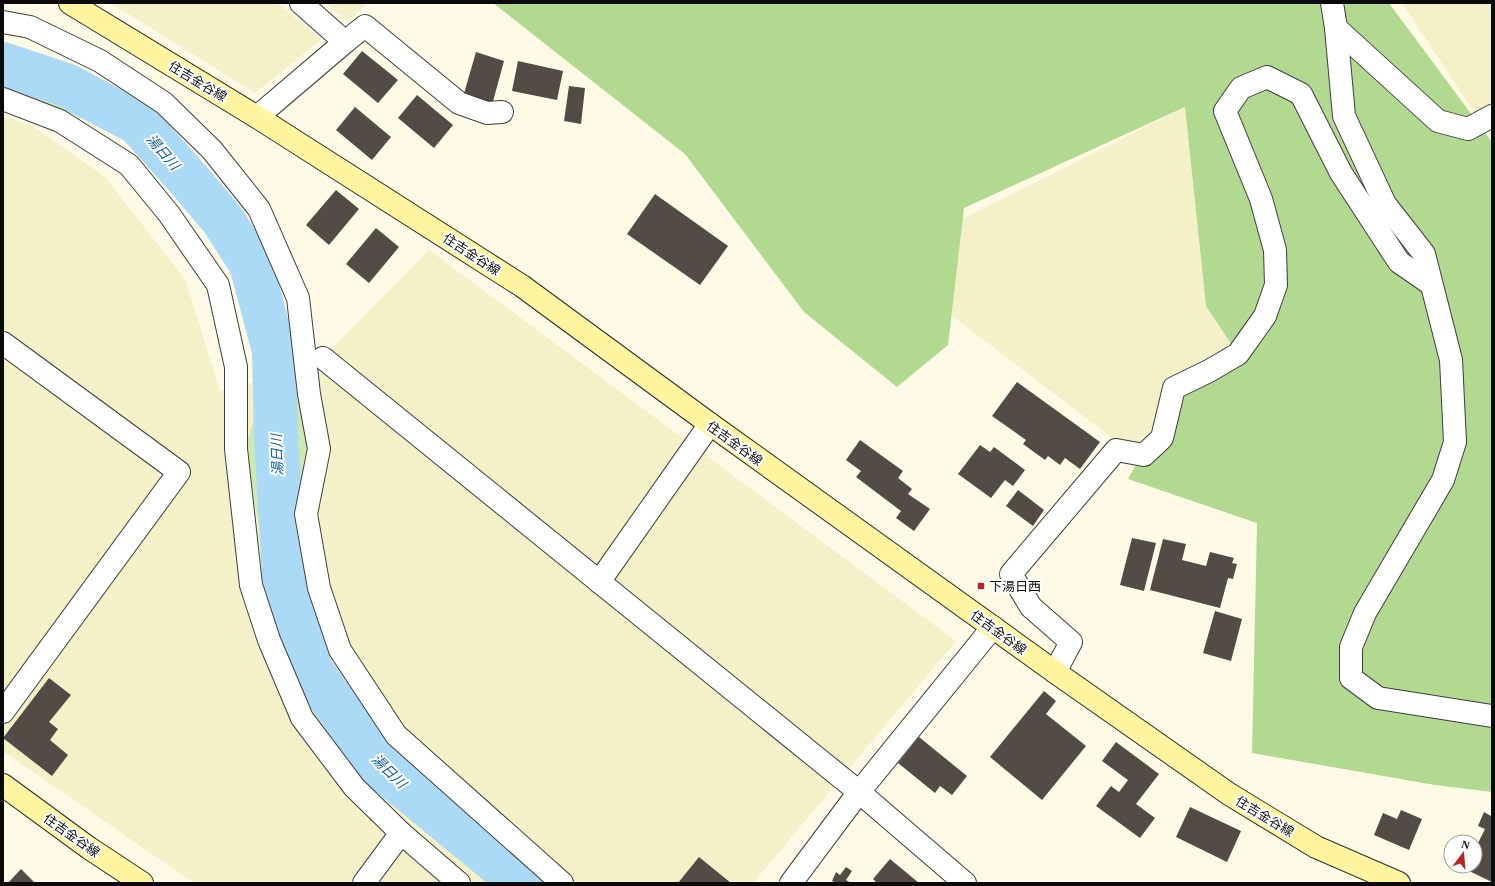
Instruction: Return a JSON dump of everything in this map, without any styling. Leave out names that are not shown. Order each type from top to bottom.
[{"type":"main road","name":"住吉金谷線","points":[[70,3],[257,117],[522,286],[710,424],[1055,672],[1229,794],[1316,847],[1399,883]]},
{"type":"main road","name":"住吉金谷線","points":[[3,785],[89,848],[142,883]]},
{"type":"street","points":[[301,3],[344,42]]},
{"type":"street","points":[[1332,3],[1336,28],[1344,116],[1385,204],[1424,254],[1451,360],[1455,442],[1443,480],[1365,613],[1351,647],[1351,678],[1378,698],[1492,716]]},
{"type":"street","points":[[3,22],[30,27],[100,61],[164,103],[212,150],[259,209],[298,298],[309,394],[319,449],[306,514],[319,588],[340,650],[396,735],[562,883]]},
{"type":"street","points":[[257,117],[344,42],[365,26],[459,103],[487,113],[502,112]]},
{"type":"street","points":[[1336,28],[1438,122],[1468,129],[1492,116]]},
{"type":"street","points":[[1055,672],[1071,642],[1030,607],[1010,574],[1116,450],[1144,455],[1162,438],[1174,388],[1209,371],[1238,354],[1265,316],[1276,285],[1275,250],[1261,199],[1225,111],[1241,88],[1267,77],[1301,94],[1342,173],[1399,262],[1431,284]]},
{"type":"street","points":[[3,99],[60,121],[129,165],[169,214],[218,285],[236,367],[236,450],[251,585],[269,640],[302,718],[354,787],[401,833],[459,883]]},
{"type":"street","points":[[3,343],[179,472],[3,712]]},
{"type":"street","points":[[323,358],[859,792],[965,883]]},
{"type":"street","points":[[599,582],[710,424]]},
{"type":"street","points":[[791,883],[859,792],[993,627]]},
{"type":"street","points":[[364,883],[401,833]]},
{"type":"shaded area","points":[[111,3],[278,3],[321,40],[255,93]]},
{"type":"shaded area","points":[[326,3],[367,3],[348,22]]},
{"type":"shaded area","points":[[1402,3],[1492,3],[1492,139]]},
{"type":"shaded area","points":[[1185,107],[1206,306],[1238,354],[1170,403],[1148,436],[1132,453],[951,315],[962,219]]},
{"type":"shaded area","points":[[3,116],[33,126],[105,177],[185,279],[220,391],[315,366],[429,250],[956,641],[753,883],[194,883],[3,751]]},
{"type":"green space","points":[[493,3],[1389,3],[1492,142],[1492,792],[1435,785],[1252,753],[1257,523],[1128,479],[1170,403],[1238,354],[1206,306],[1185,107],[964,208],[948,345],[897,387],[804,312],[685,154]]},
{"type":"green space","points":[[3,52],[34,62],[133,106],[186,153],[216,189],[267,273],[295,347],[312,446],[296,518],[317,646],[410,776],[537,883],[487,883],[410,819],[315,709],[271,594],[245,449],[267,375],[239,283],[165,171],[107,126],[3,90]]},
{"type":"building","points":[[362,51],[398,80],[378,103],[343,74]]},
{"type":"building","points":[[476,52],[504,61],[492,105],[463,97]]},
{"type":"building","points":[[518,61],[563,71],[557,100],[512,91]]},
{"type":"building","points":[[569,86],[585,88],[581,124],[564,121]]},
{"type":"building","points":[[417,95],[453,125],[434,148],[398,118]]},
{"type":"building","points":[[355,107],[391,137],[372,160],[336,130]]},
{"type":"building","points":[[336,190],[359,209],[329,245],[306,225]]},
{"type":"building","points":[[655,194],[728,246],[700,285],[627,234]]},
{"type":"building","points":[[376,228],[399,247],[369,283],[346,264]]},
{"type":"building","points":[[1017,382],[1100,442],[1080,469],[1065,458],[1060,465],[1048,456],[1045,460],[1023,444],[1026,440],[992,416]]},
{"type":"building","points":[[860,440],[903,471],[898,478],[912,489],[908,494],[930,509],[914,531],[896,518],[901,511],[856,477],[861,471],[846,460]]},
{"type":"building","points":[[980,445],[990,452],[994,447],[1025,470],[1013,486],[1005,480],[991,498],[958,474]]},
{"type":"building","points":[[1018,490],[1044,510],[1033,526],[1006,506]]},
{"type":"building","points":[[1132,538],[1156,543],[1144,591],[1120,585]]},
{"type":"building","points":[[1163,539],[1186,544],[1182,560],[1206,566],[1210,552],[1234,558],[1232,563],[1237,564],[1233,579],[1228,578],[1220,608],[1150,590]]},
{"type":"building","points":[[1215,611],[1242,619],[1231,661],[1203,653]]},
{"type":"building","points":[[49,678],[71,695],[49,722],[58,729],[50,740],[68,755],[52,776],[3,738]]},
{"type":"building","points":[[1044,691],[1056,701],[1046,714],[1086,746],[1042,800],[990,757]]},
{"type":"building","points":[[919,737],[967,776],[952,795],[940,786],[935,793],[898,763]]},
{"type":"building","points":[[1116,742],[1159,774],[1136,804],[1155,818],[1140,838],[1096,806],[1111,786],[1119,792],[1128,780],[1102,761]]},
{"type":"building","points":[[1190,807],[1241,831],[1227,862],[1176,837]]},
{"type":"building","points":[[1401,810],[1422,819],[1409,850],[1374,835],[1383,813],[1397,819]]},
{"type":"building","points":[[1484,812],[1491,816],[1492,814],[1492,882],[1475,874],[1483,874],[1482,834],[1485,829],[1478,826]]},
{"type":"building","points":[[699,857],[731,883],[678,883]]},
{"type":"building","points":[[890,859],[919,883],[877,883],[873,879]]},
{"type":"building","points":[[846,867],[852,871],[846,880],[851,883],[837,883],[832,881],[836,872],[840,875]]},
{"type":"building","points":[[21,869],[35,883],[8,883]]},
{"type":"waterway","name":"湯日川","points":[[3,64],[66,85],[138,123],[222,219],[251,264],[274,351],[276,438],[285,591],[311,670],[378,765],[522,883]]},
{"type":"place","name":"下湯日西","points":[[981,586]]}]
